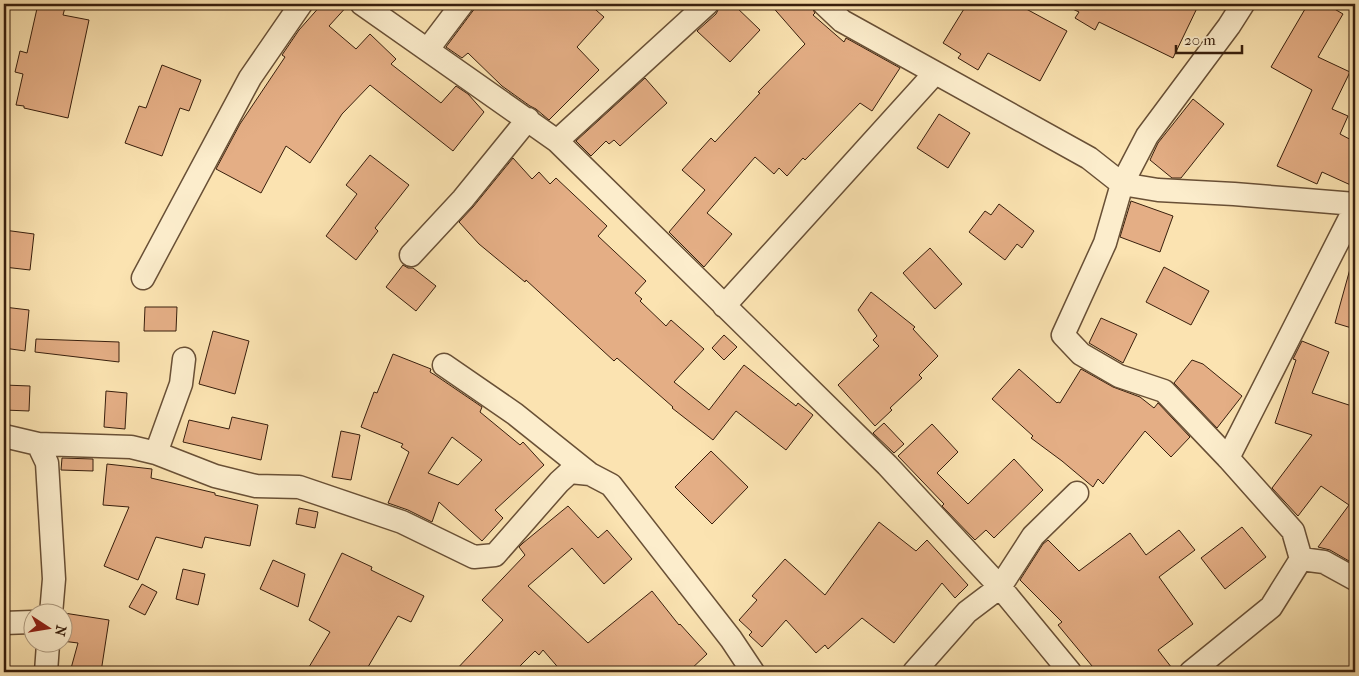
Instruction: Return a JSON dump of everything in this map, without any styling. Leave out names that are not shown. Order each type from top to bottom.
[{"type":"street","points":[[143,278],[250,78],[301,4]]},
{"type":"street","points":[[362,4],[557,141],[887,465],[1000,587],[1070,672]]},
{"type":"street","points":[[428,50],[462,4]]},
{"type":"street","points":[[557,141],[707,4]]},
{"type":"street","points":[[824,4],[842,20],[1089,158],[1122,184],[1158,190],[1355,204]]},
{"type":"street","points":[[1191,672],[1271,608],[1301,559],[1293,532],[1228,458],[1164,390],[1119,376],[1081,354],[1063,335],[1105,243],[1122,184],[1147,136],[1229,26],[1243,4]]},
{"type":"street","points":[[724,306],[935,73]]},
{"type":"street","points":[[411,255],[463,199],[528,119]]},
{"type":"street","points":[[1228,458],[1355,208]]},
{"type":"street","points":[[156,453],[180,384],[184,360]]},
{"type":"street","points":[[444,365],[515,414],[590,474],[611,485],[731,640],[753,672]]},
{"type":"street","points":[[4,436],[38,444],[131,447],[156,453],[215,476],[256,486],[299,487],[402,522],[474,557],[495,555],[570,472],[590,474]]},
{"type":"street","points":[[38,444],[47,463],[54,578],[52,604]]},
{"type":"street","points":[[914,672],[966,612],[1000,587],[1033,536],[1077,494]]},
{"type":"street","points":[[1301,559],[1324,562],[1355,579]]},
{"type":"street","points":[[4,623],[22,622]]},
{"type":"street","points":[[46,672],[47,654]]},
{"type":"building","points":[[38,4],[66,4],[63,15],[89,20],[68,118],[16,105],[23,74],[15,72],[20,51],[27,53]]},
{"type":"building","points":[[322,4],[349,4],[329,26],[356,49],[370,34],[396,59],[391,64],[441,103],[456,86],[468,94],[484,112],[453,151],[370,85],[342,114],[310,163],[286,146],[261,193],[216,169],[240,124],[285,57],[282,55],[299,30]]},
{"type":"building","points":[[478,4],[589,4],[604,17],[577,47],[599,70],[549,120],[502,86],[468,53],[462,58],[446,47]]},
{"type":"building","points":[[720,4],[733,4],[760,30],[730,62],[697,31],[716,14]]},
{"type":"building","points":[[770,4],[811,4],[815,13],[813,15],[844,42],[846,38],[900,68],[872,111],[860,103],[787,176],[779,168],[774,174],[755,157],[707,213],[732,234],[704,267],[669,232],[705,190],[682,170],[711,138],[715,142],[760,93],[758,92],[805,44]]},
{"type":"building","points":[[967,4],[1017,4],[1067,31],[1040,81],[988,53],[978,70],[958,58],[961,54],[943,43]]},
{"type":"building","points":[[1062,4],[1199,4],[1173,58],[1099,22],[1095,30],[1075,18],[1079,12]]},
{"type":"building","points":[[1308,4],[1326,4],[1343,14],[1318,57],[1350,72],[1332,109],[1348,116],[1340,134],[1355,142],[1355,187],[1322,172],[1317,184],[1277,166],[1312,90],[1271,67]]},
{"type":"building","points":[[162,65],[201,80],[189,111],[180,108],[162,156],[125,143],[139,106],[146,108]]},
{"type":"building","points":[[645,78],[667,103],[620,146],[614,140],[609,144],[606,141],[591,156],[576,141]]},
{"type":"building","points":[[1193,99],[1224,124],[1181,178],[1172,178],[1150,160],[1158,143]]},
{"type":"building","points":[[939,114],[970,133],[948,168],[917,148]]},
{"type":"building","points":[[370,155],[409,185],[375,228],[378,231],[356,260],[326,236],[357,194],[346,185]]},
{"type":"building","points":[[513,158],[532,179],[539,172],[550,184],[556,178],[607,226],[598,236],[646,281],[635,293],[642,299],[640,301],[666,326],[671,320],[704,349],[674,382],[709,410],[744,365],[796,406],[798,403],[813,415],[786,450],[736,411],[713,440],[672,408],[617,358],[614,361],[526,280],[525,282],[479,244],[459,222]]},
{"type":"building","points":[[1131,201],[1173,216],[1160,252],[1120,237]]},
{"type":"building","points":[[999,204],[1034,231],[1022,248],[1017,244],[1005,260],[969,232],[985,211],[991,215]]},
{"type":"building","points":[[4,230],[34,234],[30,270],[4,267]]},
{"type":"building","points":[[930,248],[962,284],[935,309],[903,273]]},
{"type":"building","points":[[403,265],[413,268],[436,286],[416,311],[386,287]]},
{"type":"building","points":[[1164,267],[1209,291],[1191,325],[1146,302]]},
{"type":"building","points":[[1350,269],[1355,270],[1355,329],[1335,323]]},
{"type":"building","points":[[871,292],[915,327],[913,329],[938,356],[919,375],[922,378],[890,408],[892,410],[875,426],[838,385],[879,346],[873,340],[877,336],[858,310]]},
{"type":"building","points":[[4,307],[29,310],[25,351],[4,348]]},
{"type":"building","points":[[145,307],[177,307],[176,331],[144,331]]},
{"type":"building","points":[[1101,318],[1137,334],[1123,363],[1089,343]]},
{"type":"building","points":[[213,331],[249,341],[235,394],[199,384]]},
{"type":"building","points":[[724,335],[737,347],[724,360],[712,348]]},
{"type":"building","points":[[36,339],[119,342],[119,362],[35,352]]},
{"type":"building","points":[[1302,341],[1329,352],[1312,393],[1355,407],[1355,552],[1349,561],[1330,550],[1318,547],[1349,505],[1321,486],[1298,516],[1272,488],[1312,435],[1275,423],[1296,360],[1293,359]]},
{"type":"building","points":[[393,354],[431,369],[430,372],[482,407],[480,412],[520,445],[523,442],[544,465],[495,510],[503,518],[482,541],[439,502],[432,522],[408,510],[388,503],[409,452],[401,447],[403,444],[361,427],[374,392],[377,393]],"holes":[[[452,437],[482,460],[458,485],[428,473]]]},
{"type":"building","points":[[1192,360],[1203,364],[1242,396],[1217,428],[1174,383]]},
{"type":"building","points":[[1019,369],[1057,403],[1060,403],[1081,369],[1113,387],[1140,397],[1154,408],[1158,403],[1190,437],[1171,457],[1145,431],[1103,484],[1098,479],[1093,487],[1031,438],[1033,436],[992,399]]},
{"type":"building","points":[[4,385],[30,386],[29,411],[4,410]]},
{"type":"building","points":[[106,391],[127,393],[125,429],[104,427]]},
{"type":"building","points":[[232,417],[268,425],[261,460],[183,442],[189,420],[229,429]]},
{"type":"building","points":[[884,423],[904,444],[894,453],[873,433]]},
{"type":"building","points":[[932,424],[958,452],[937,473],[968,504],[1014,459],[1043,490],[994,538],[986,530],[975,540],[898,456]]},
{"type":"building","points":[[341,431],[360,435],[351,480],[332,477]]},
{"type":"building","points":[[711,451],[748,487],[712,524],[675,487]]},
{"type":"building","points":[[62,458],[93,459],[93,471],[61,470]]},
{"type":"building","points":[[107,464],[152,469],[151,478],[258,505],[250,546],[205,537],[202,548],[156,537],[138,580],[104,566],[129,507],[103,505]]},
{"type":"building","points":[[568,506],[598,538],[607,530],[632,559],[604,584],[572,548],[528,586],[588,643],[652,591],[679,625],[707,654],[688,672],[562,672],[543,650],[539,655],[535,651],[514,672],[454,672],[503,620],[482,600],[525,555],[519,547]]},
{"type":"building","points":[[299,508],[318,512],[315,528],[296,524]]},
{"type":"building","points":[[879,522],[916,551],[927,540],[968,585],[955,598],[942,583],[894,643],[862,618],[828,649],[825,645],[816,653],[786,620],[762,647],[749,635],[752,632],[739,620],[757,600],[752,596],[785,559],[825,595]]},
{"type":"building","points":[[1242,527],[1266,557],[1225,589],[1201,558]]},
{"type":"building","points":[[1179,530],[1195,550],[1159,577],[1193,624],[1158,650],[1175,672],[1097,672],[1058,625],[1062,622],[1020,580],[1043,544],[1048,540],[1079,571],[1130,533],[1146,555]]},
{"type":"building","points":[[342,553],[372,567],[371,570],[424,596],[411,622],[398,616],[365,672],[306,672],[330,632],[309,620]]},
{"type":"building","points":[[273,560],[305,574],[298,607],[260,589]]},
{"type":"building","points":[[183,569],[205,574],[198,605],[176,599]]},
{"type":"building","points":[[142,584],[157,592],[145,615],[129,607]]},
{"type":"building","points":[[72,614],[109,620],[101,672],[70,672],[78,643],[72,642]]}]
